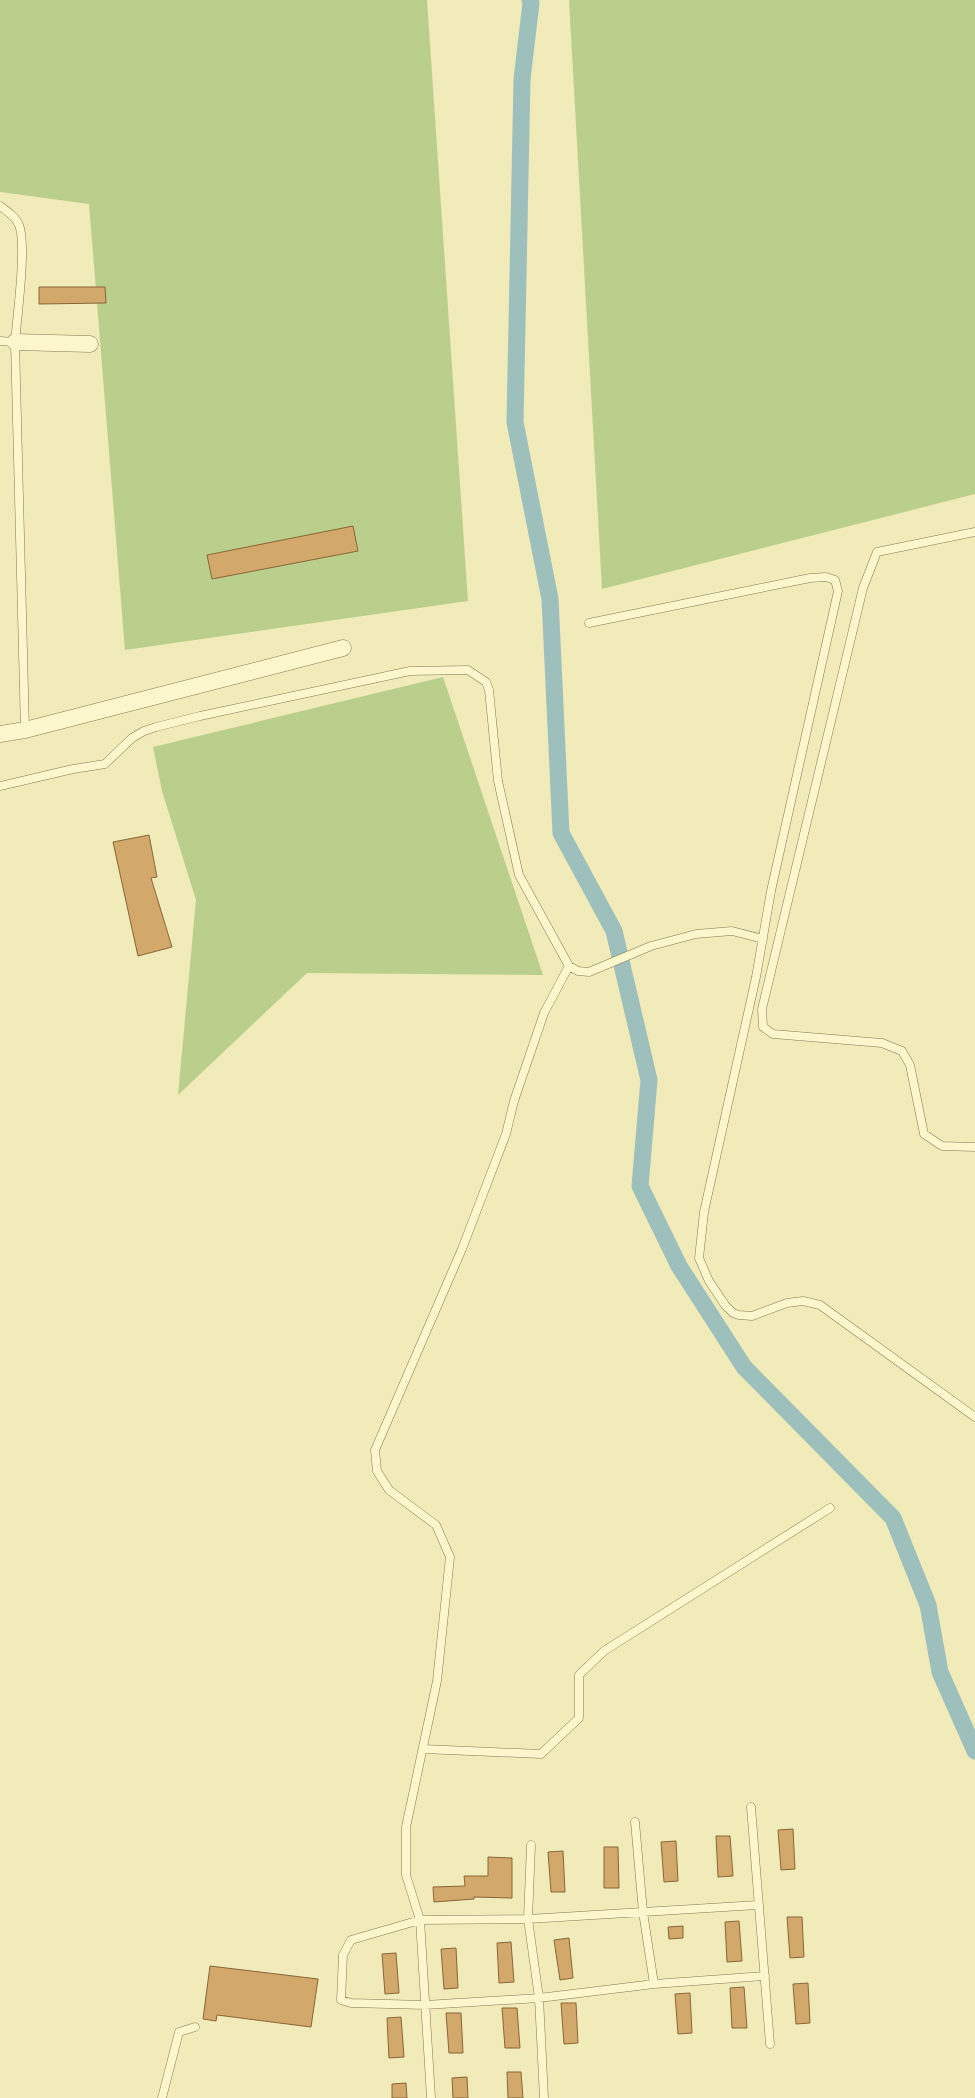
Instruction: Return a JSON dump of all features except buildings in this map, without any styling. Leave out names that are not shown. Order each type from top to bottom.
[{"type":"street","points":[[8,341],[90,344]]},
{"type":"street","points":[[0,734],[25,730],[343,648]]},
{"type":"lane","points":[[0,206],[11,214],[19,226],[22,244],[8,341],[25,730]]},
{"type":"lane","points":[[975,532],[877,552],[863,588],[762,1009],[763,1027],[773,1034],[882,1043],[902,1050],[910,1065],[924,1134],[942,1146],[975,1147]]},
{"type":"lane","points":[[588,623],[810,578],[826,577],[835,580],[838,591],[771,891],[763,939],[704,1212],[699,1258],[703,1269],[725,1305],[733,1313],[739,1316],[752,1316],[787,1303],[803,1301],[820,1305],[975,1417]]},
{"type":"lane","points":[[0,786],[72,769],[105,764],[132,738],[144,731],[200,716],[410,671],[468,670],[486,682],[489,690],[498,781],[519,875],[569,966],[578,971],[589,972],[651,946],[670,940],[714,931],[732,931],[763,939]]},
{"type":"lane","points":[[431,2098],[420,1920],[406,1875],[406,1827],[437,1681],[450,1557],[436,1525],[389,1490],[377,1471],[375,1450],[462,1249],[506,1134],[514,1101],[544,1013],[569,966]]},
{"type":"lane","points":[[423,1749],[541,1754],[579,1718],[579,1675],[604,1651],[830,1508]]},
{"type":"lane","points":[[751,1807],[770,2044]]},
{"type":"lane","points":[[635,1822],[643,1912],[654,1984]]},
{"type":"lane","points":[[531,1844],[528,1919],[539,1998],[544,2098]]},
{"type":"lane","points":[[758,1905],[528,1919],[420,1920],[351,1940],[343,1955],[341,2000],[351,2003],[425,2005],[539,1998],[654,1984],[765,1976]]},
{"type":"lane","points":[[162,2098],[179,2032],[195,2027]]},
{"type":"green space","points":[[0,0],[427,0],[468,601],[125,650],[89,204],[0,192]]},
{"type":"green space","points":[[569,0],[975,0],[975,494],[602,589]]},
{"type":"green space","points":[[443,677],[543,975],[307,973],[178,1095],[196,900],[162,791],[153,747]]},
{"type":"waterway","points":[[530,0],[531,3],[522,79],[515,422],[550,599],[561,833],[614,931],[649,1080],[640,1186],[679,1266],[744,1367],[893,1518],[928,1605],[940,1672],[975,1751]]}]
